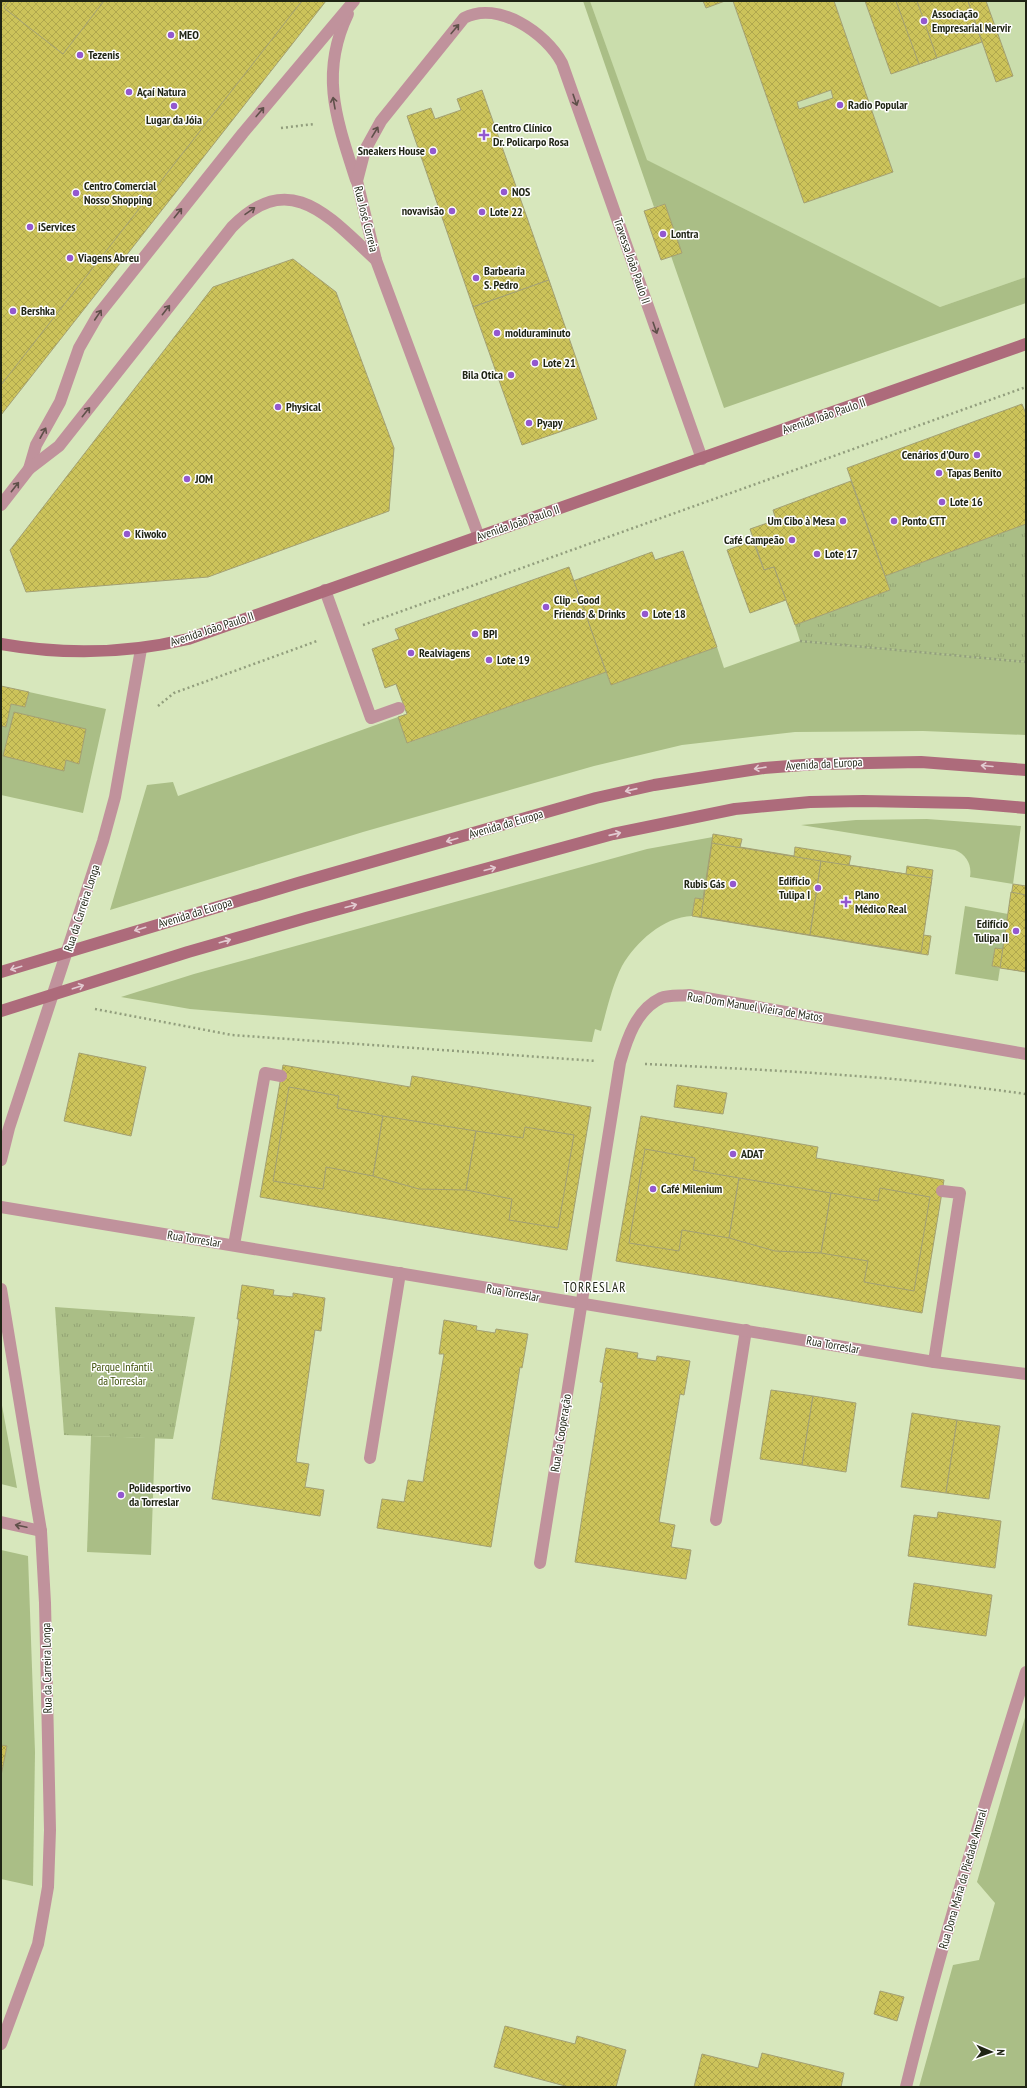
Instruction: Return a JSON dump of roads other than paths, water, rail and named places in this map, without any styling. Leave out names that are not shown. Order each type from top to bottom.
[{"type":"main road","name":"Avenida João Paulo II","points":[[1,644],[65,651],[113,652],[141,649],[180,641],[1026,344]]},
{"type":"main road","name":"Avenida da Europa","points":[[1,972],[177,918],[526,818],[654,785],[764,768],[816,764],[921,762],[1026,770]]},
{"type":"main road","points":[[1,1011],[188,952],[613,834],[735,809],[810,802],[863,801],[968,803],[1026,808]]},
{"type":"street","points":[[354,1],[342,27],[335,48],[332,68],[332,87],[338,121],[357,181]]},
{"type":"street","points":[[29,469],[36,445],[60,402],[79,348],[98,315],[243,133],[354,1]]},
{"type":"street","name":"Rua José Correia","points":[[479,537],[376,260],[357,181],[365,150],[381,121],[464,18],[475,10],[494,7],[519,17],[544,37],[562,63]]},
{"type":"street","name":"Travessa João Paulo II","points":[[562,63],[702,459]]},
{"type":"street","points":[[1,505],[29,469],[59,446],[232,227],[252,209],[264,202],[277,199],[289,199],[301,202],[313,207],[337,224],[376,260]]},
{"type":"street","points":[[325,590],[371,718],[399,708]]},
{"type":"street","name":"Rua da Carreira Longa","points":[[1,1160],[9,1128],[107,828],[118,782],[141,649]]},
{"type":"street","name":"Rua Dom Manuel Vieira de Matos","points":[[581,1304],[620,1063],[626,1041],[635,1022],[647,1008],[662,998],[689,995],[1026,1054]]},
{"type":"street","points":[[234,1246],[265,1073],[281,1076]]},
{"type":"street","points":[[934,1362],[960,1194],[942,1191]]},
{"type":"street","name":"Rua Torreslar","points":[[1,1207],[934,1362],[1026,1374]]},
{"type":"street","points":[[370,1458],[400,1273]]},
{"type":"street","name":"Rua da Carreira Longa","points":[[1,1289],[41,1531],[50,1830],[48,1886],[38,1944],[1,2044]]},
{"type":"street","name":"Rua da Cooperação","points":[[540,1563],[581,1304]]},
{"type":"street","points":[[716,1520],[746,1330]]},
{"type":"street","points":[[1,1522],[41,1531]]},
{"type":"street","name":"Rua Dona Maria da Piedade Amaral","points":[[906,2087],[927,2002],[983,1807],[1026,1672]]},
{"type":"place","name":"Associação Empresarial Nervir","points":[[924,21]]},
{"type":"place","name":"MEO","points":[[171,35]]},
{"type":"place","name":"Tezenis","points":[[80,55]]},
{"type":"place","name":"Açaí Natura","points":[[129,92]]},
{"type":"place","name":"Radio Popular","points":[[840,105]]},
{"type":"place","name":"Lugar da Jóia","points":[[174,106]]},
{"type":"place","name":"Centro Clínico Dr. Policarpo Rosa","points":[[484,135]]},
{"type":"place","name":"Sneakers House","points":[[433,151]]},
{"type":"place","name":"NOS","points":[[504,192]]},
{"type":"place","name":"Centro Comercial Nosso Shopping","points":[[76,193]]},
{"type":"place","name":"novavisão","points":[[452,211]]},
{"type":"place","name":"Lote 22","points":[[482,212]]},
{"type":"place","name":"iServices","points":[[30,227]]},
{"type":"place","name":"Lontra","points":[[663,234]]},
{"type":"place","name":"Viagens Abreu","points":[[70,258]]},
{"type":"place","name":"Barbearia S. Pedro","points":[[476,278]]},
{"type":"place","name":"Bershka","points":[[13,311]]},
{"type":"place","name":"molduraminuto","points":[[497,333]]},
{"type":"place","name":"Lote 21","points":[[535,363]]},
{"type":"place","name":"Bila Otica","points":[[511,375]]},
{"type":"place","name":"Physical","points":[[278,407]]},
{"type":"place","name":"Pyapy","points":[[529,423]]},
{"type":"place","name":"Cenários d'Ouro","points":[[977,455]]},
{"type":"place","name":"Tapas Benito","points":[[939,473]]},
{"type":"place","name":"JOM","points":[[187,479]]},
{"type":"place","name":"Lote 16","points":[[942,502]]},
{"type":"place","name":"Um Cibo à Mesa","points":[[843,521]]},
{"type":"place","name":"Ponto CTT","points":[[894,521]]},
{"type":"place","name":"Kiwoko","points":[[127,534]]},
{"type":"place","name":"Café Campeão","points":[[792,540]]},
{"type":"place","name":"Lote 17","points":[[817,554]]},
{"type":"place","name":"Clip - Good Friends & Drinks","points":[[546,607]]},
{"type":"place","name":"Lote 18","points":[[645,614]]},
{"type":"place","name":"BPI","points":[[475,634]]},
{"type":"place","name":"Realviagens","points":[[411,653]]},
{"type":"place","name":"Lote 19","points":[[489,660]]},
{"type":"place","name":"Rubis Gás","points":[[733,884]]},
{"type":"place","name":"Edifício Tulipa I","points":[[818,888]]},
{"type":"place","name":"Plano Médico Real","points":[[846,902]]},
{"type":"place","name":"Edifício Tulipa II","points":[[1016,931]]},
{"type":"place","name":"ADAT","points":[[733,1154]]},
{"type":"place","name":"Café Milenium","points":[[653,1189]]},
{"type":"place","name":"Polidesportivo da Torreslar","points":[[121,1495]]},
{"type":"district","name":"TORRESLAR","points":[[595,1287]]},
{"type":"park label","name":"Parque Infantil da Torreslar","points":[[122,1374]]}]
